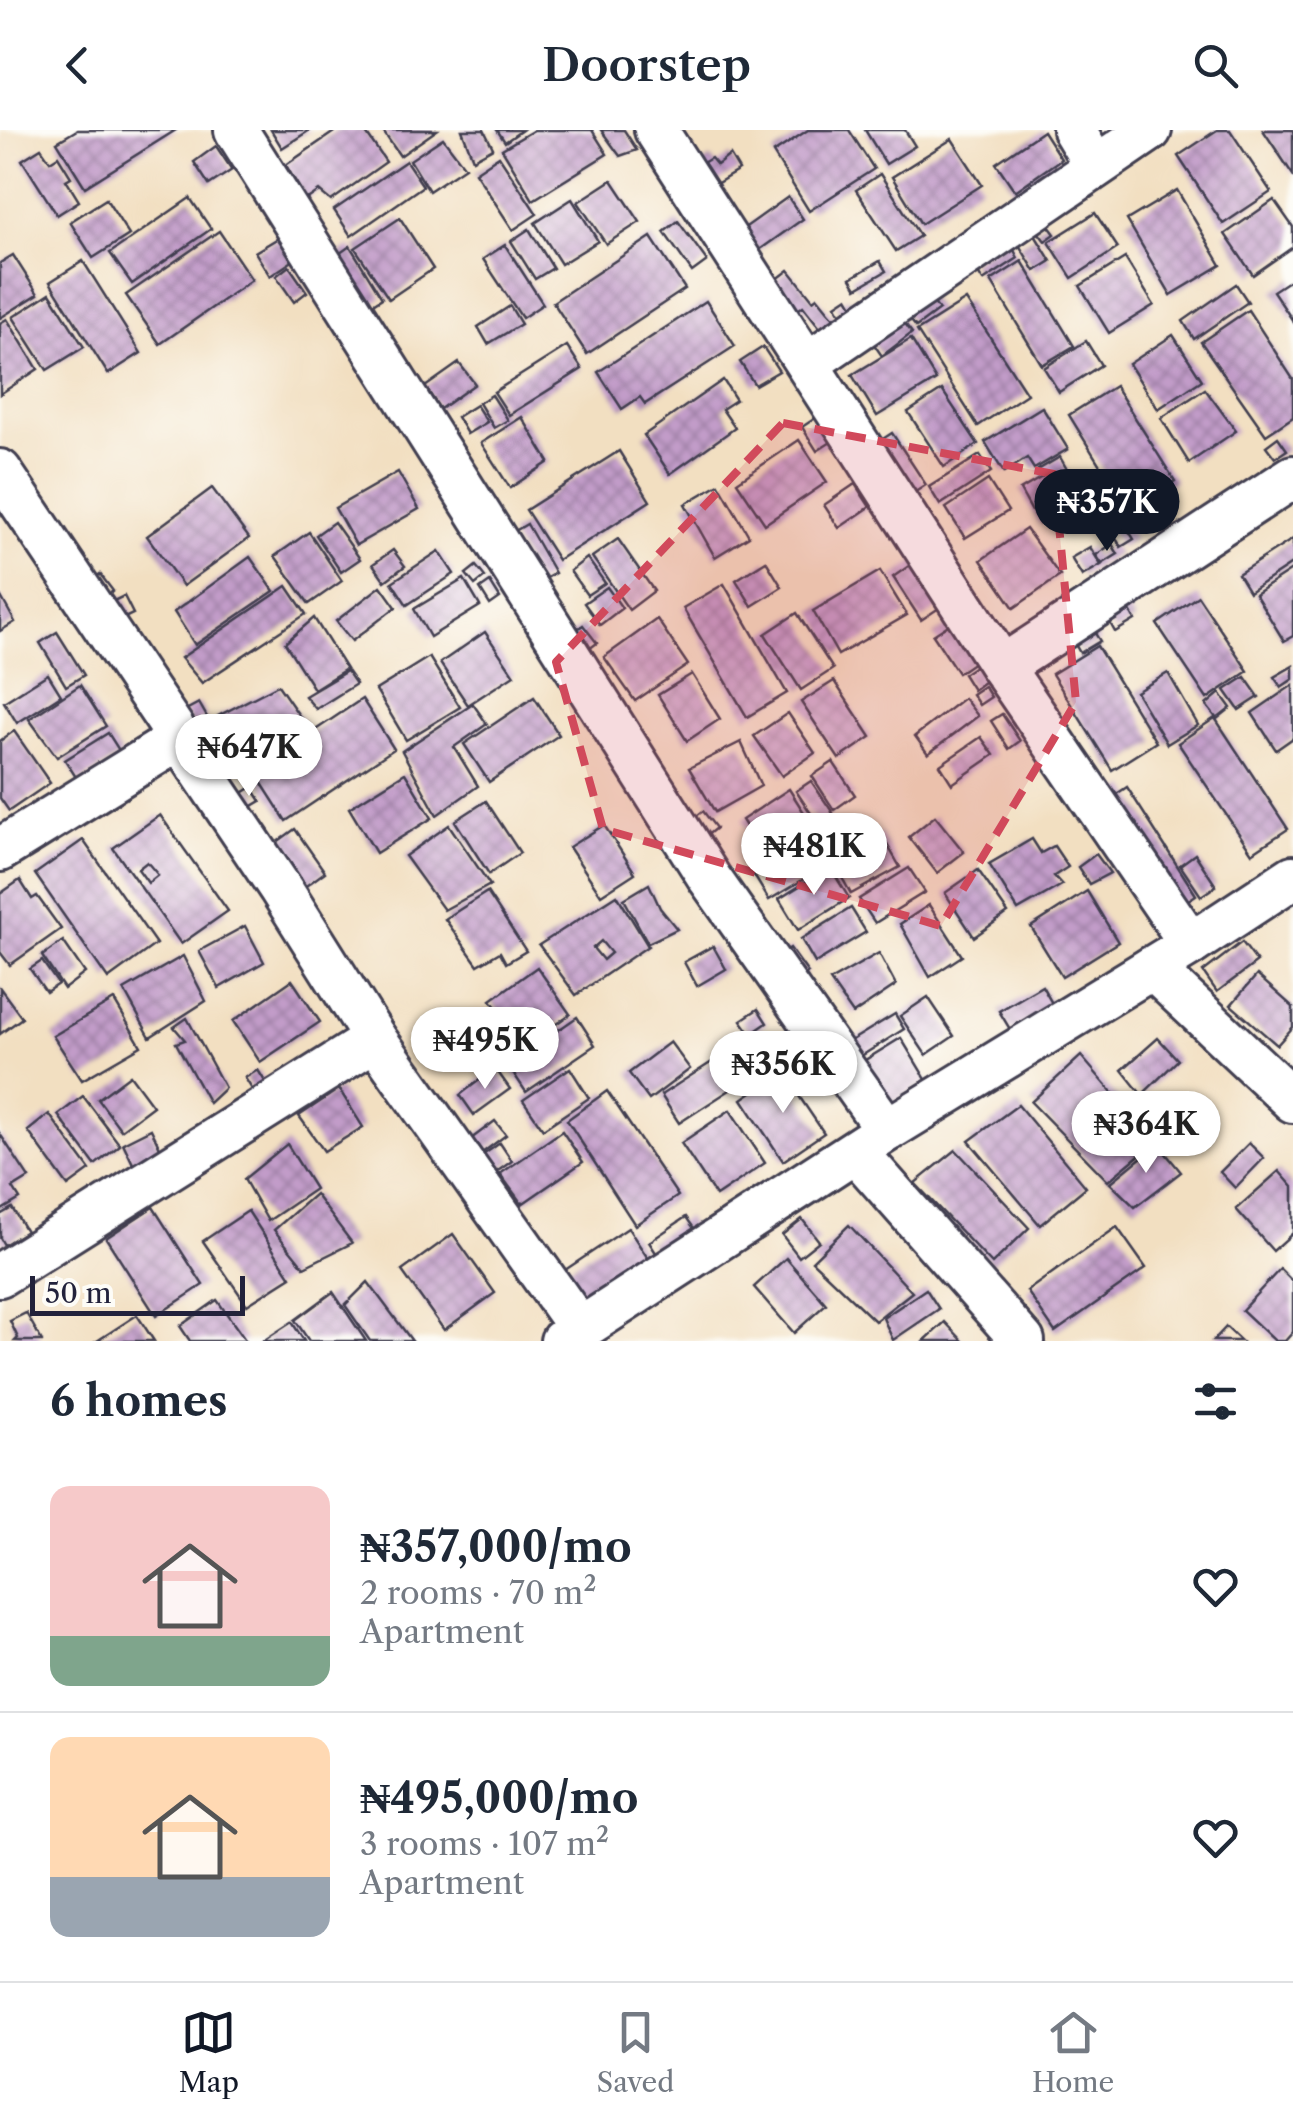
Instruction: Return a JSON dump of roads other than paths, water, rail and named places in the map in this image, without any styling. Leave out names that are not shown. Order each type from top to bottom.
[{"type":"street","points":[[236,130],[871,1141],[1023,1341]]},
{"type":"street","points":[[656,130],[1002,668],[1191,944]]},
{"type":"street","points":[[808,363],[1085,148],[1150,130]]},
{"type":"street","points":[[0,471],[280,888],[571,1335],[1293,876]]},
{"type":"street","points":[[1002,668],[1293,477]]},
{"type":"street","points":[[0,850],[179,739]]},
{"type":"street","points":[[1152,968],[1293,1101]]},
{"type":"street","points":[[0,1275],[375,1039]]}]
